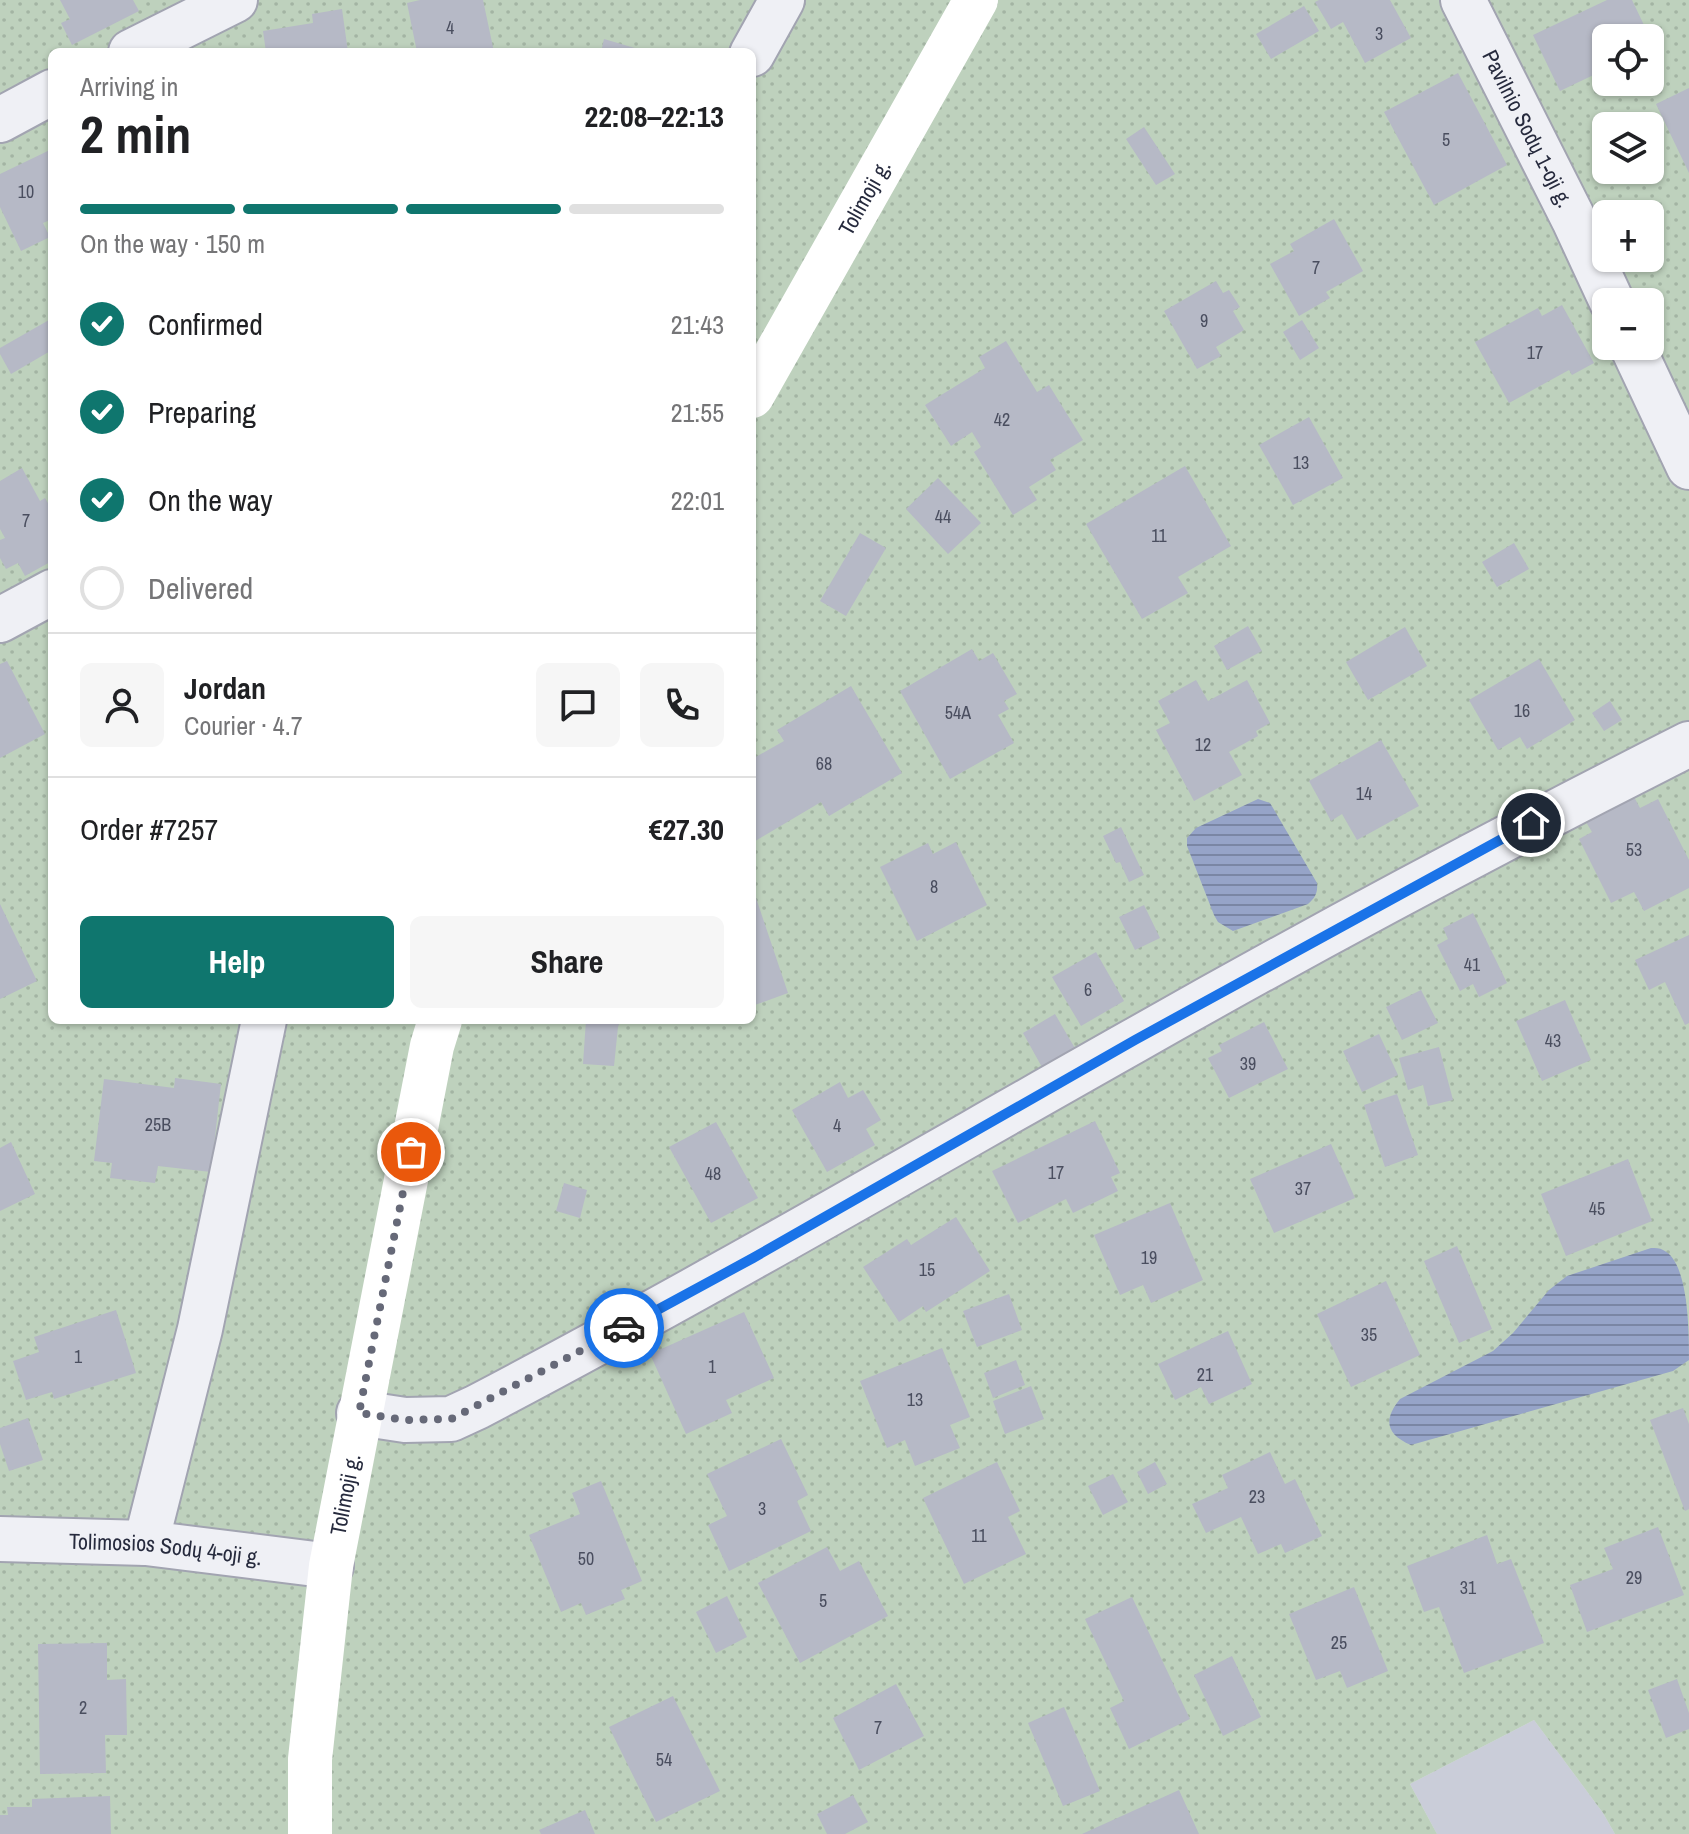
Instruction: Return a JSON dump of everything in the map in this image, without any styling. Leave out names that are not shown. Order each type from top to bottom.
[{"type":"street","points":[[139,48],[235,0]]},
{"type":"street","points":[[755,48],[782,0]]},
{"type":"street","name":"Tolimoji g.","points":[[756,389],[976,0]]},
{"type":"street","name":"Pavilnio Sodų 1-oji g.","points":[[1463,0],[1606,288]]},
{"type":"street","points":[[0,120],[48,94]]},
{"type":"street","points":[[1639,360],[1689,467]]},
{"type":"street","points":[[0,620],[48,594]]},
{"type":"street","points":[[359,1413],[405,1420],[451,1419],[477,1407],[753,1258],[1135,1040],[1531,823],[1689,744]]},
{"type":"street","points":[[146,1543],[200,1329],[263,1024]]},
{"type":"street","name":"Tolimoji g.","points":[[310,1834],[310,1759],[331,1566],[439,1024]]},
{"type":"street","name":"Tolimosios Sodų 4-oji g.","points":[[0,1539],[146,1543],[331,1566]]},
{"type":"shaded area","points":[[1534,1720],[1615,1834],[1437,1834],[1410,1784]]},
{"type":"green space","points":[[0,0],[1689,0],[1689,1834],[1615,1834],[1534,1720],[1410,1784],[1437,1834],[0,1834]]},
{"type":"water","points":[[1258,799],[1270,803],[1317,883],[1317,890],[1308,904],[1233,931],[1218,922],[1214,915],[1187,846],[1187,838],[1196,828]]},
{"type":"water","points":[[1651,1248],[1663,1250],[1672,1257],[1678,1268],[1686,1299],[1689,1360],[1673,1371],[1411,1445],[1392,1431],[1389,1420],[1400,1399],[1493,1351],[1513,1333],[1549,1290],[1567,1276]]},
{"type":"building","points":[[60,0],[133,0],[139,11],[72,45],[61,23],[70,19]]},
{"type":"building","points":[[420,0],[483,0],[493,48],[416,48],[407,3]]},
{"type":"building","points":[[1390,0],[1411,38],[1365,63],[1343,22],[1331,29],[1315,2]]},
{"type":"building","points":[[1607,0],[1632,0],[1643,24],[1592,24],[1592,76],[1560,91],[1533,35]]},
{"type":"building","points":[[1304,6],[1319,31],[1271,59],[1256,34]]},
{"type":"building","points":[[342,9],[347,48],[265,48],[263,31],[313,23],[312,14]]},
{"type":"building","points":[[604,39],[635,48],[602,48]]},
{"type":"building","points":[[1458,73],[1507,165],[1434,205],[1384,112]]},
{"type":"building","points":[[1689,88],[1689,173],[1664,121],[1664,112],[1660,112],[1656,104]]},
{"type":"building","points":[[1144,127],[1175,174],[1156,185],[1126,139]]},
{"type":"building","points":[[48,151],[48,221],[43,223],[48,238],[21,251],[0,207],[0,174]]},
{"type":"building","points":[[1334,219],[1363,271],[1326,292],[1330,298],[1299,316],[1270,264],[1294,251],[1290,244]]},
{"type":"building","points":[[1216,281],[1223,293],[1229,290],[1240,307],[1233,311],[1244,330],[1216,347],[1221,356],[1197,369],[1164,311]]},
{"type":"building","points":[[1562,305],[1594,363],[1572,375],[1569,370],[1509,403],[1475,342],[1538,308],[1542,316]]},
{"type":"building","points":[[1302,320],[1319,348],[1300,360],[1283,332]]},
{"type":"building","points":[[48,321],[48,352],[11,374],[0,348]]},
{"type":"building","points":[[1006,341],[1037,392],[1049,385],[1083,440],[1050,460],[1056,470],[1029,487],[1037,500],[1013,515],[974,452],[981,447],[972,432],[951,446],[925,405],[985,368],[979,357]]},
{"type":"building","points":[[1309,417],[1343,478],[1293,505],[1259,445]]},
{"type":"building","points":[[1185,466],[1231,546],[1178,577],[1188,593],[1142,619],[1086,524]]},
{"type":"building","points":[[22,468],[40,501],[45,498],[48,503],[48,563],[25,576],[18,563],[6,569],[0,558],[0,540],[5,538],[0,529],[0,481]]},
{"type":"building","points":[[938,478],[981,523],[948,554],[906,509]]},
{"type":"building","points":[[860,533],[886,548],[846,616],[820,601]]},
{"type":"building","points":[[1514,543],[1529,569],[1497,587],[1482,562]]},
{"type":"building","points":[[1248,626],[1262,651],[1227,670],[1214,646]]},
{"type":"building","points":[[1405,627],[1427,666],[1368,700],[1346,662]]},
{"type":"building","points":[[972,649],[979,661],[993,653],[1017,694],[1004,701],[1009,709],[998,715],[1014,743],[950,779],[900,691]]},
{"type":"building","points":[[1539,659],[1575,720],[1527,749],[1520,737],[1498,750],[1469,700]]},
{"type":"building","points":[[7,661],[45,734],[0,758],[0,664]]},
{"type":"building","points":[[1196,680],[1208,701],[1247,680],[1270,723],[1256,731],[1258,736],[1229,752],[1242,775],[1194,801],[1156,730],[1170,723],[1158,701]]},
{"type":"building","points":[[851,686],[902,773],[829,816],[821,802],[756,841],[756,757],[784,741],[777,730]]},
{"type":"building","points":[[1610,701],[1622,720],[1604,731],[1592,713]]},
{"type":"building","points":[[1381,740],[1419,806],[1357,840],[1342,814],[1331,821],[1309,781]]},
{"type":"building","points":[[1634,797],[1640,808],[1658,799],[1689,860],[1689,888],[1644,911],[1634,892],[1611,903],[1579,839],[1592,832],[1586,822]]},
{"type":"building","points":[[1121,827],[1144,875],[1129,882],[1103,836]]},
{"type":"building","points":[[956,842],[987,905],[917,941],[880,867],[928,843],[933,854]]},
{"type":"building","points":[[756,898],[788,993],[756,1005]]},
{"type":"building","points":[[0,904],[37,981],[0,999]]},
{"type":"building","points":[[1144,905],[1160,938],[1135,950],[1119,917]]},
{"type":"building","points":[[1473,913],[1507,983],[1479,997],[1473,984],[1460,991],[1437,945],[1448,939],[1443,928]]},
{"type":"building","points":[[1689,935],[1689,1023],[1685,1025],[1665,982],[1649,990],[1635,960]]},
{"type":"building","points":[[1096,952],[1124,1001],[1081,1026],[1052,977]]},
{"type":"building","points":[[1421,990],[1438,1023],[1402,1040],[1386,1007]]},
{"type":"building","points":[[1565,1000],[1591,1060],[1542,1081],[1516,1021]]},
{"type":"building","points":[[1055,1014],[1076,1050],[1043,1069],[1023,1033]]},
{"type":"building","points":[[1264,1022],[1288,1069],[1229,1098],[1208,1058],[1222,1051],[1219,1045]]},
{"type":"building","points":[[586,1024],[619,1024],[614,1066],[583,1064]]},
{"type":"building","points":[[1379,1034],[1398,1075],[1362,1092],[1343,1051]]},
{"type":"building","points":[[1439,1047],[1453,1100],[1428,1106],[1423,1085],[1408,1090],[1399,1058]]},
{"type":"building","points":[[175,1078],[221,1084],[211,1172],[158,1166],[155,1183],[110,1178],[112,1163],[94,1161],[104,1079],[174,1088]]},
{"type":"building","points":[[840,1082],[848,1098],[863,1090],[881,1120],[866,1129],[875,1145],[827,1172],[792,1110]]},
{"type":"building","points":[[1397,1094],[1418,1155],[1385,1167],[1364,1105]]},
{"type":"building","points":[[1095,1121],[1120,1173],[1111,1177],[1118,1191],[1073,1213],[1066,1199],[1018,1223],[992,1171]]},
{"type":"building","points":[[716,1122],[758,1198],[711,1223],[669,1147]]},
{"type":"building","points":[[11,1142],[35,1194],[0,1211],[0,1148]]},
{"type":"building","points":[[1331,1144],[1355,1198],[1274,1233],[1250,1179]]},
{"type":"building","points":[[1628,1159],[1652,1221],[1566,1256],[1541,1194]]},
{"type":"building","points":[[564,1183],[587,1190],[580,1218],[556,1211]]},
{"type":"building","points":[[1170,1203],[1203,1280],[1151,1303],[1143,1285],[1120,1295],[1094,1235]]},
{"type":"building","points":[[956,1217],[990,1271],[926,1312],[923,1306],[899,1322],[863,1267],[907,1239],[911,1245]]},
{"type":"building","points":[[1457,1246],[1492,1329],[1459,1343],[1424,1261]]},
{"type":"building","points":[[1386,1281],[1420,1355],[1351,1387],[1317,1314]]},
{"type":"building","points":[[1009,1294],[1022,1330],[977,1347],[963,1311]]},
{"type":"building","points":[[116,1310],[136,1373],[54,1399],[52,1392],[26,1400],[13,1361],[39,1352],[34,1337]]},
{"type":"building","points":[[744,1312],[774,1378],[726,1400],[732,1413],[686,1434],[650,1354]]},
{"type":"building","points":[[1228,1331],[1252,1384],[1209,1404],[1201,1387],[1175,1400],[1158,1364]]},
{"type":"building","points":[[942,1348],[970,1417],[950,1425],[960,1448],[915,1466],[905,1440],[887,1448],[860,1381]]},
{"type":"building","points":[[1016,1360],[1025,1385],[993,1398],[984,1373]]},
{"type":"building","points":[[1031,1386],[1044,1419],[1005,1434],[993,1401]]},
{"type":"building","points":[[1683,1408],[1689,1424],[1689,1509],[1685,1511],[1650,1420]]},
{"type":"building","points":[[28,1418],[43,1460],[9,1471],[0,1444],[0,1428]]},
{"type":"building","points":[[781,1439],[808,1495],[797,1501],[811,1531],[729,1571],[708,1525],[727,1516],[707,1474]]},
{"type":"building","points":[[1270,1452],[1285,1484],[1295,1479],[1322,1536],[1285,1553],[1281,1544],[1258,1554],[1241,1517],[1206,1533],[1192,1504],[1228,1488],[1222,1475]]},
{"type":"building","points":[[997,1462],[1020,1511],[1008,1517],[1026,1554],[964,1584],[923,1498]]},
{"type":"building","points":[[1155,1462],[1167,1484],[1148,1494],[1137,1472]]},
{"type":"building","points":[[1113,1474],[1128,1502],[1103,1515],[1088,1486]]},
{"type":"building","points":[[601,1481],[642,1581],[621,1590],[625,1599],[586,1615],[581,1603],[561,1612],[529,1535],[580,1514],[572,1493]]},
{"type":"building","points":[[1658,1527],[1684,1595],[1587,1632],[1570,1585],[1613,1569],[1604,1548]]},
{"type":"building","points":[[1487,1535],[1497,1564],[1511,1559],[1544,1643],[1464,1673],[1439,1607],[1424,1612],[1407,1566]]},
{"type":"building","points":[[827,1547],[840,1571],[859,1561],[888,1616],[800,1663],[758,1583]]},
{"type":"building","points":[[1354,1587],[1388,1671],[1347,1688],[1340,1671],[1316,1680],[1289,1614]]},
{"type":"building","points":[[727,1596],[747,1637],[716,1653],[696,1612]]},
{"type":"building","points":[[1132,1597],[1190,1719],[1129,1749],[1110,1708],[1124,1701],[1085,1619]]},
{"type":"building","points":[[107,1643],[107,1680],[126,1679],[127,1735],[105,1735],[106,1773],[40,1774],[38,1644]]},
{"type":"building","points":[[1232,1656],[1261,1717],[1223,1736],[1194,1675]]},
{"type":"building","points":[[1677,1679],[1689,1713],[1689,1729],[1666,1738],[1648,1690]]},
{"type":"building","points":[[896,1684],[924,1736],[859,1770],[833,1718]]},
{"type":"building","points":[[673,1696],[720,1791],[656,1822],[609,1727]]},
{"type":"building","points":[[1064,1707],[1100,1791],[1063,1806],[1028,1723]]},
{"type":"building","points":[[1179,1790],[1199,1834],[1082,1834]]},
{"type":"building","points":[[853,1795],[868,1822],[845,1834],[827,1834],[817,1814]]},
{"type":"building","points":[[110,1796],[111,1834],[0,1834],[0,1815],[8,1815],[7,1807],[32,1807],[32,1799]]},
{"type":"building","points":[[585,1810],[595,1834],[541,1834],[539,1830]]},
{"type":"way so far","points":[[411,1152],[359,1413],[405,1420],[451,1419],[624,1328]]},
{"type":"route","points":[[624,1328],[1135,1040],[1531,823]]}]
